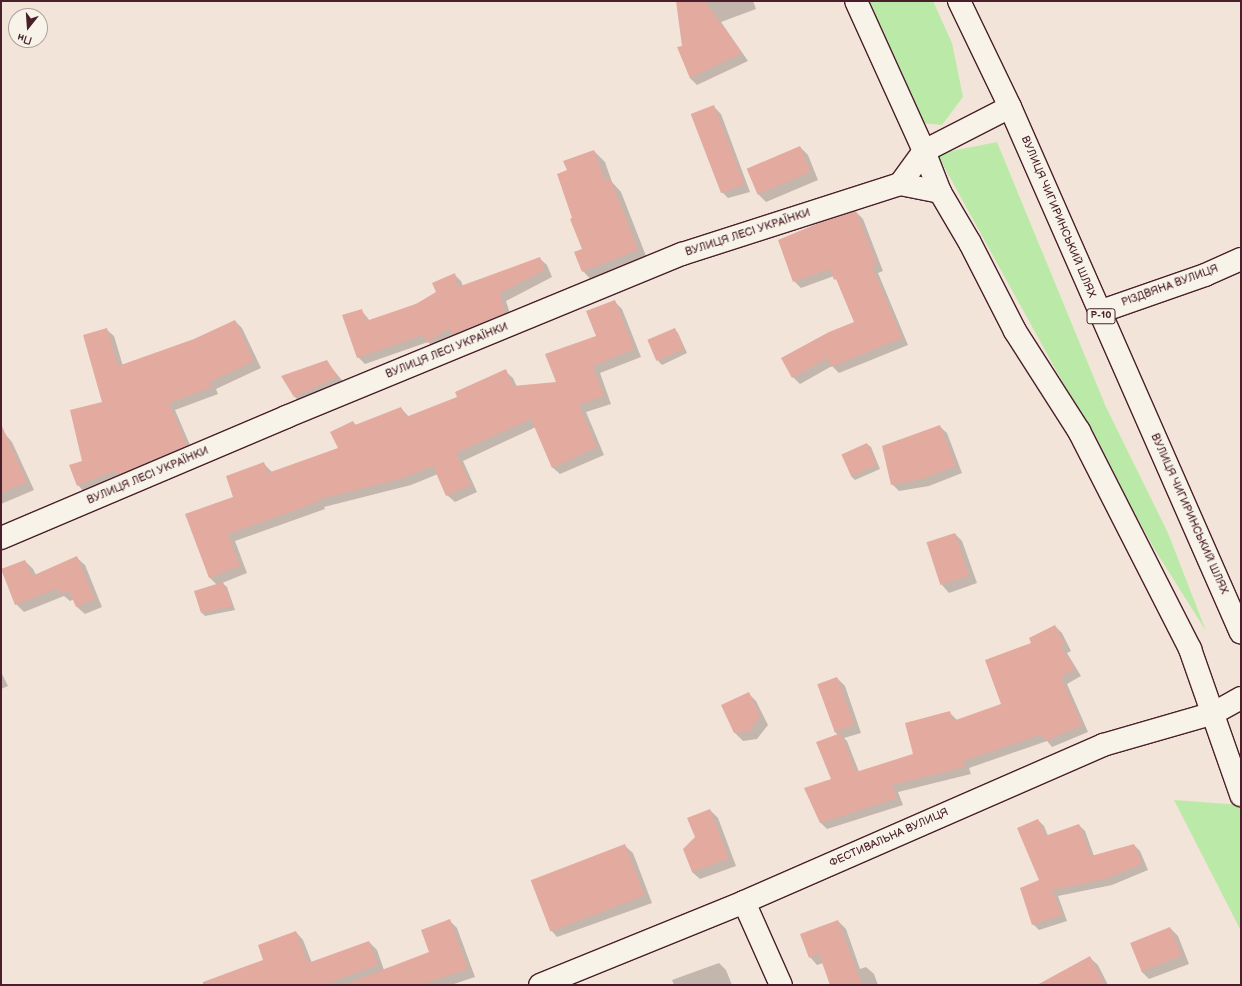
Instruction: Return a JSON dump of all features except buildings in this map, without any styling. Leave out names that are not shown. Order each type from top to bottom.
[{"type":"street","points":[[856,1],[924,151],[940,192],[970,243],[1015,331],[1079,431],[1190,649],[1214,712],[1241,795]]},
{"type":"street","name":"ВУЛИЦЯ ЧИГИРИНСЬКИЙ ШЛЯХ","points":[[958,1],[1010,106],[1241,633]]},
{"type":"street","points":[[940,192],[900,184],[924,151],[1010,106]]},
{"type":"street","name":"ВУЛИЦЯ ЛЕСІ УКРАЇНКИ","points":[[1,538],[286,417],[682,254],[900,184]]},
{"type":"street","name":"РІЗДВЯНА ВУЛИЦЯ","points":[[1099,312],[1205,275],[1241,259]]},
{"type":"street","name":"ФЕСТИВАЛЬНА ВУЛИЦЯ","points":[[540,985],[744,902],[1102,745],[1214,712],[1241,698]]},
{"type":"street","points":[[744,902],[781,985]]},
{"type":"green space","points":[[865,1],[933,1],[952,43],[963,97],[942,125],[920,123]]},
{"type":"green space","points":[[997,142],[1106,407],[1168,533],[1206,631],[1155,550],[937,154]]},
{"type":"green space","points":[[1174,800],[1241,805],[1241,931]]}]
